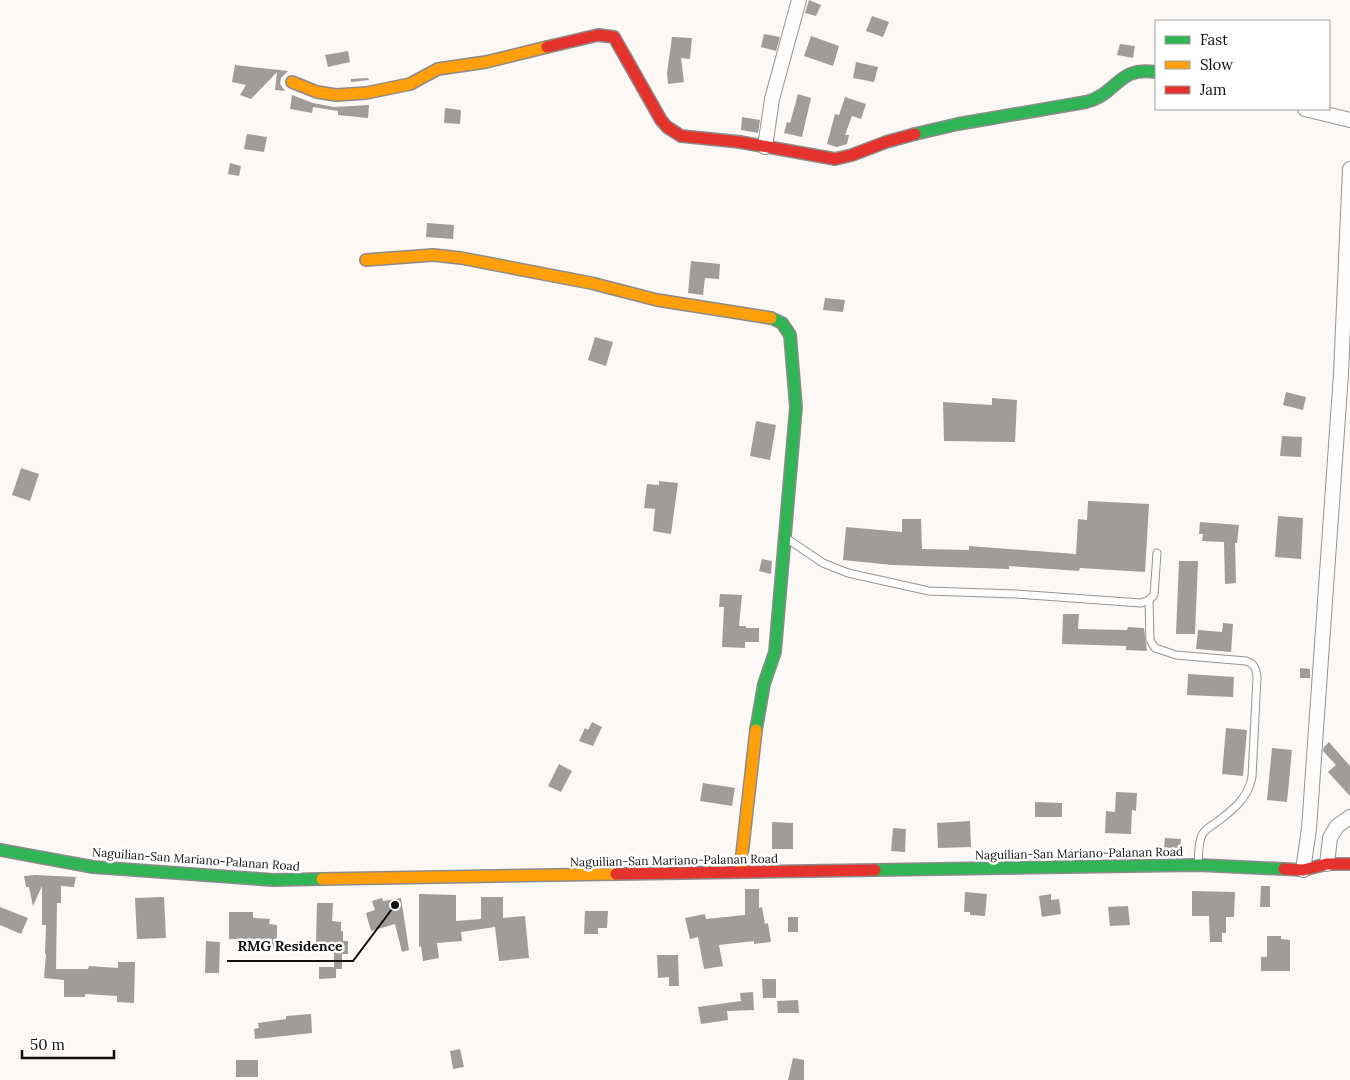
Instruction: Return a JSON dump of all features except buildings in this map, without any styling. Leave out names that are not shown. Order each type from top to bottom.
[{"type":"street","points":[[765,146],[772,99],[799,0]]},
{"type":"street","points":[[292,82],[317,92],[336,95],[366,93],[410,84],[438,69],[486,62],[598,35],[606,35],[614,37],[660,120],[681,136],[765,146],[835,159],[847,158],[906,136],[946,126],[1089,101],[1100,97],[1122,77],[1131,72],[1140,70],[1155,72]]},
{"type":"street","points":[[1310,110],[1350,120]]},
{"type":"street","points":[[1302,870],[1309,829],[1341,374],[1350,170]]},
{"type":"street","points":[[366,260],[432,255],[461,258],[591,283],[657,300],[768,317],[783,322],[787,327],[790,335],[796,407],[786,538],[775,652],[764,684],[753,747],[740,872]]},
{"type":"street","points":[[1327,864],[1330,838],[1337,826],[1350,817]]},
{"type":"street","name":"Naguilian-San Mariano-Palanan Road","points":[[0,850],[93,867],[272,880],[1198,865],[1302,870],[1327,864],[1350,864]]},
{"type":"lane","points":[[786,538],[823,562],[848,573],[929,591],[1015,594],[1141,603],[1149,600],[1154,595],[1157,553]]},
{"type":"lane","points":[[1149,600],[1150,640],[1155,648],[1176,655],[1246,661],[1252,663],[1256,668],[1258,677],[1250,788],[1244,798],[1231,811],[1205,830],[1199,844],[1198,865]]},
{"type":"traffic: fast","points":[[915,134],[958,124],[1086,102],[1097,98],[1133,73],[1143,71],[1155,72]]},
{"type":"traffic: fast","points":[[756,730],[764,684],[775,652],[796,407],[790,335],[782,323],[771,318]]},
{"type":"traffic: fast","points":[[0,850],[93,867],[273,880],[322,879]]},
{"type":"traffic: fast","points":[[875,870],[1198,865],[1284,869]]},
{"type":"traffic: slow","points":[[292,82],[317,92],[336,95],[366,93],[410,84],[438,69],[486,62],[547,47]]},
{"type":"traffic: slow","points":[[366,260],[433,255],[461,258],[591,283],[657,300],[771,318]]},
{"type":"traffic: slow","points":[[740,872],[756,730]]},
{"type":"traffic: slow","points":[[322,879],[616,874]]},
{"type":"traffic: jam","points":[[547,47],[598,35],[614,37],[661,120],[667,127],[681,136],[740,142],[835,159],[915,134]]},
{"type":"traffic: jam","points":[[1284,869],[1303,870],[1327,864],[1350,864]]},
{"type":"traffic: jam","points":[[616,874],[875,870]]},
{"type":"place","name":"RMG Residence","points":[[395,905]]}]
